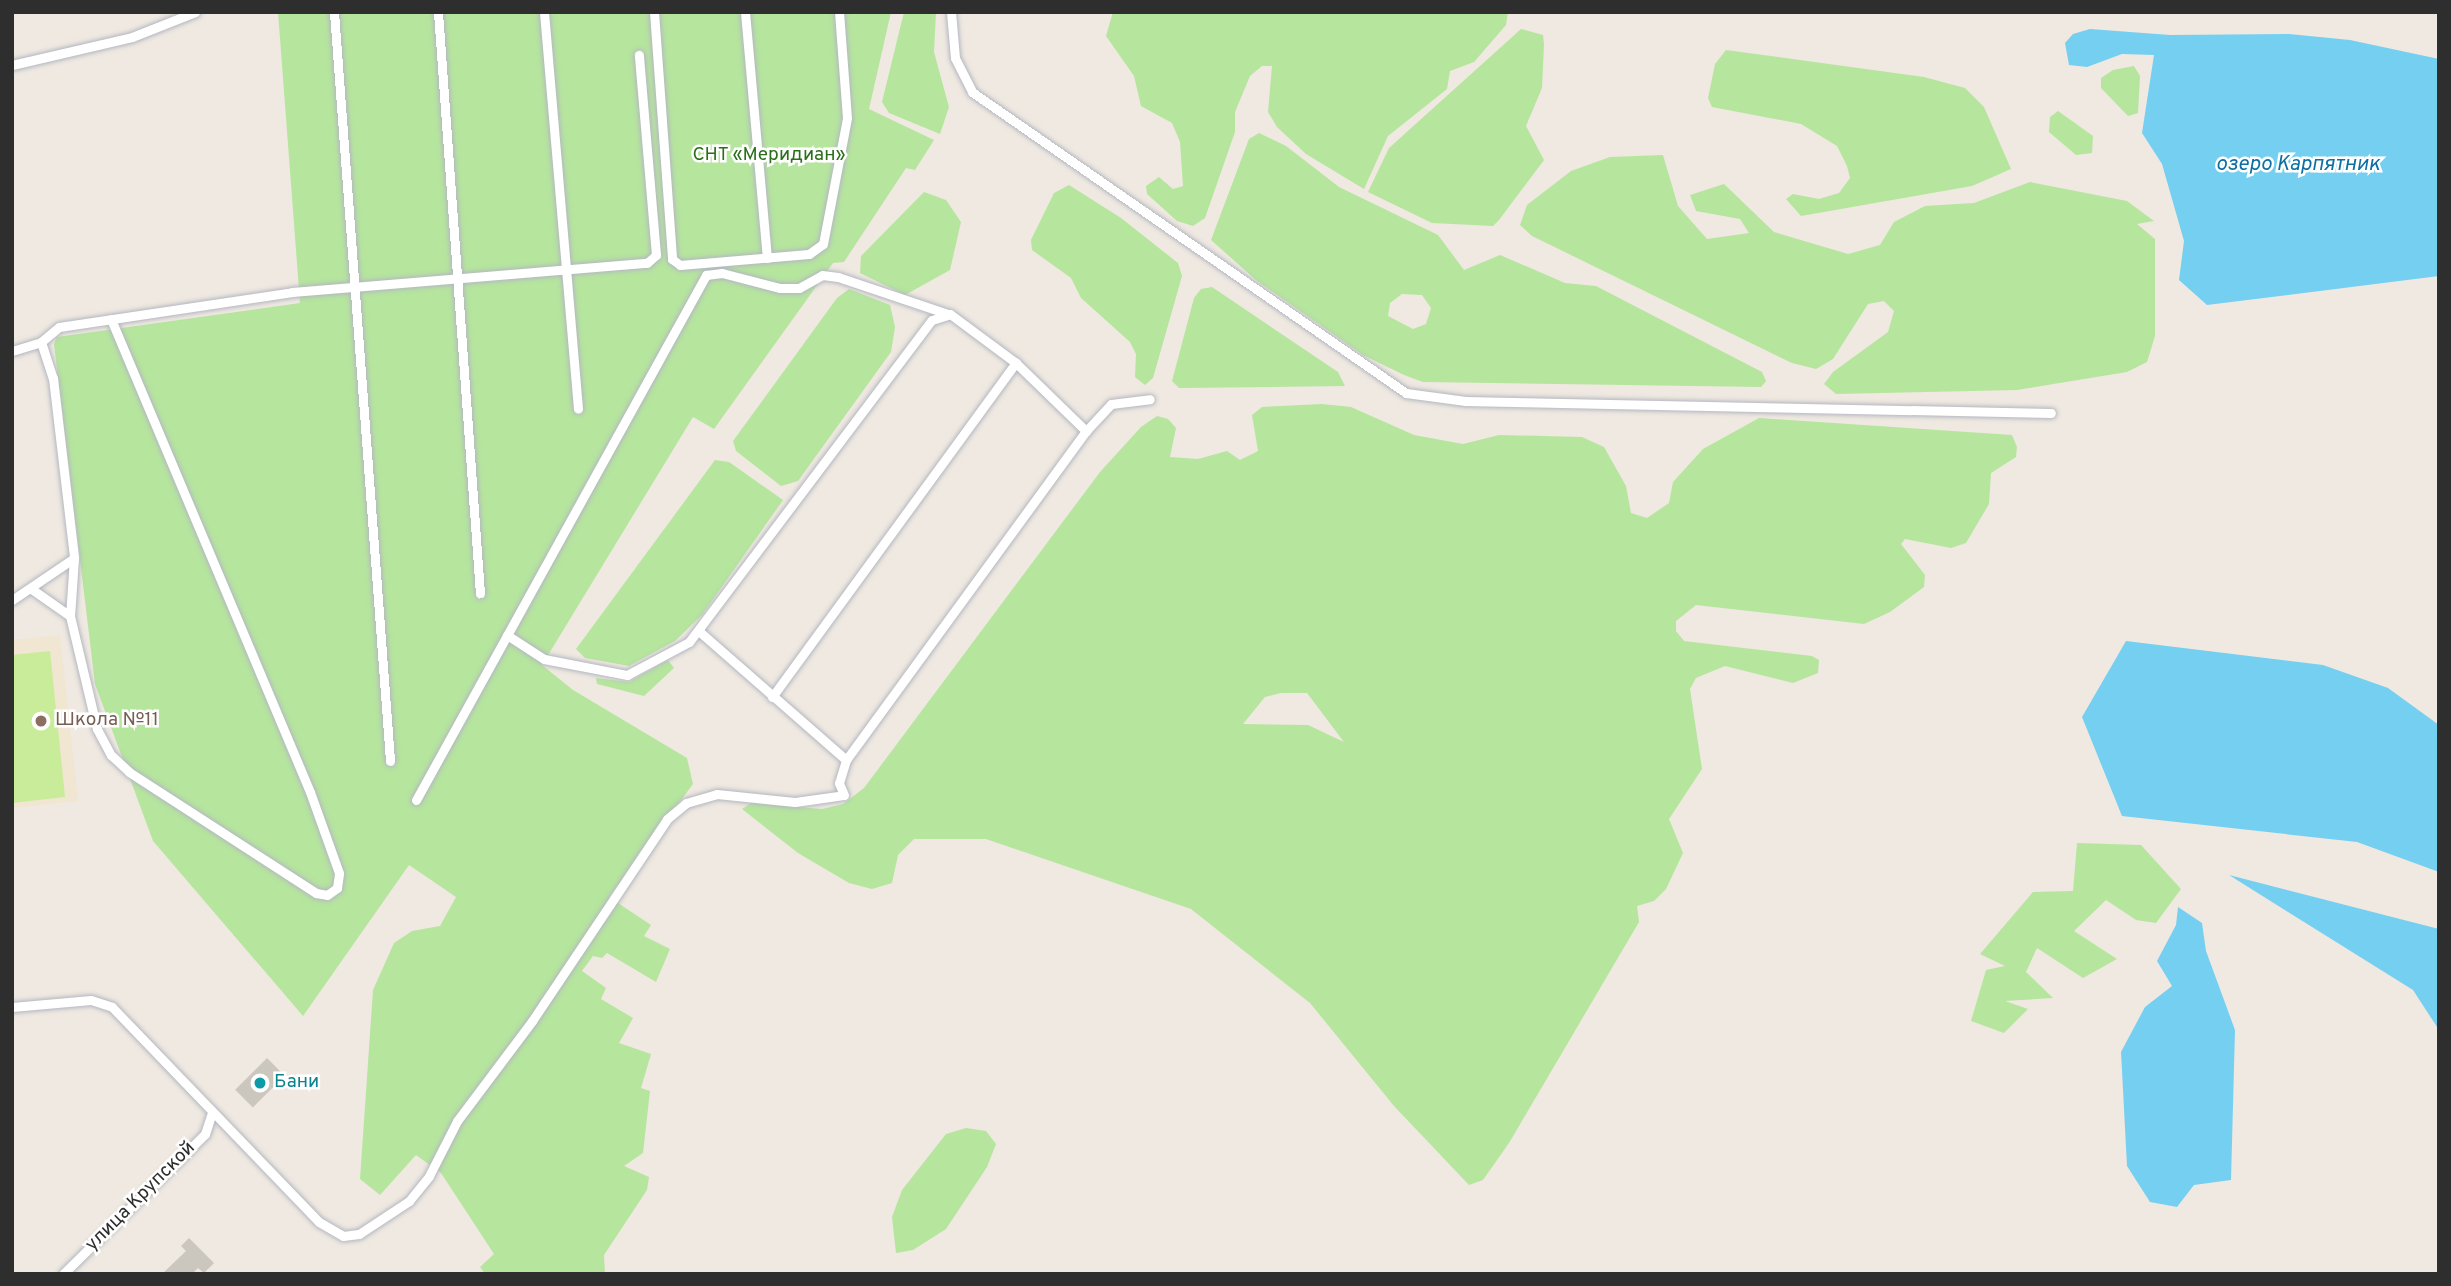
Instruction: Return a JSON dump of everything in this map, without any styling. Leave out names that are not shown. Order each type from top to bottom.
[{"type":"street","points":[[12,65],[132,37],[195,12]]},
{"type":"street","points":[[334,12],[390,761]]},
{"type":"street","points":[[438,12],[480,593]]},
{"type":"street","points":[[544,12],[578,409]]},
{"type":"street","points":[[654,12],[674,262],[809,254],[822,244],[847,126],[839,12]]},
{"type":"street","points":[[745,12],[766,258]]},
{"type":"street","points":[[951,12],[955,58],[972,92],[1406,393],[1465,401],[2051,413]]},
{"type":"street","points":[[12,351],[41,342],[60,327],[111,319],[353,288],[647,262],[656,255],[639,55]]},
{"type":"street","points":[[416,800],[706,275],[722,273],[780,288],[799,288],[822,275],[838,277],[950,314],[1016,363],[1086,431]]},
{"type":"street","points":[[507,635],[544,659],[627,675],[700,632],[932,320],[950,314]]},
{"type":"street","points":[[41,342],[53,378],[75,558],[70,616],[97,729],[111,755],[316,893],[327,895],[337,888],[339,873],[310,792],[111,319]]},
{"type":"street","points":[[772,697],[1016,363]]},
{"type":"street","points":[[12,1007],[101,1001],[200,1094],[211,1115],[331,1232],[359,1234],[409,1201],[429,1176],[457,1121],[532,1021],[667,819],[686,803],[717,794],[795,802],[834,798],[844,794],[839,782],[846,760],[1086,431],[1111,404],[1150,399]]},
{"type":"street","points":[[12,600],[33,590],[75,558]]},
{"type":"street","points":[[33,590],[70,616]]},
{"type":"street","points":[[700,632],[846,760]]},
{"type":"street","name":"улица Крупской","points":[[63,1274],[205,1134],[211,1115]]},
{"type":"shaded area","name":"Школа №11","points":[[60,635],[78,801],[12,808],[12,640]]},
{"type":"green space","name":"СНТ «Меридиан»","points":[[278,12],[891,12],[869,109],[934,140],[915,170],[906,168],[844,262],[833,263],[714,429],[693,417],[542,665],[573,690],[687,758],[693,784],[609,897],[651,925],[644,936],[670,949],[656,982],[607,953],[602,958],[593,956],[582,971],[606,988],[601,999],[633,1018],[619,1043],[651,1054],[641,1088],[650,1091],[643,1153],[624,1166],[649,1177],[647,1190],[604,1255],[605,1274],[485,1274],[480,1267],[494,1254],[441,1173],[416,1155],[380,1195],[360,1179],[373,990],[394,943],[412,931],[440,926],[456,897],[409,865],[303,1016],[153,841],[95,684],[54,344],[57,337],[300,303]]},
{"type":"green space","points":[[904,12],[936,12],[934,52],[949,107],[940,134],[889,113],[882,102]]},
{"type":"green space","points":[[1113,12],[1508,12],[1506,25],[1474,62],[1450,71],[1447,89],[1388,136],[1364,189],[1306,154],[1277,127],[1268,112],[1272,66],[1262,66],[1250,76],[1235,112],[1235,132],[1205,218],[1193,226],[1177,221],[1147,194],[1146,186],[1159,177],[1173,189],[1183,186],[1180,142],[1172,123],[1141,106],[1134,76],[1106,36]]},
{"type":"green space","points":[[1521,29],[1543,35],[1542,88],[1526,126],[1544,160],[1499,220],[1493,226],[1432,223],[1368,192],[1389,148]]},
{"type":"green space","points":[[1726,50],[1924,77],[1965,88],[1984,107],[2011,169],[1972,186],[1801,216],[1786,199],[1793,194],[1819,199],[1839,193],[1850,178],[1847,166],[1837,146],[1801,124],[1712,107],[1708,98],[1715,64]]},
{"type":"green space","points":[[2134,66],[2140,76],[2138,113],[2128,116],[2101,88],[2101,78],[2113,70]]},
{"type":"green space","points":[[2058,111],[2093,136],[2092,153],[2076,155],[2049,132],[2050,117]]},
{"type":"green space","points":[[1259,133],[1286,146],[1339,187],[1438,235],[1464,270],[1500,255],[1565,283],[1596,286],[1762,372],[1766,381],[1761,387],[1423,382],[1404,375],[1363,355],[1257,281],[1211,240],[1249,139]],"holes":[[[1402,294],[1422,295],[1431,308],[1426,324],[1413,329],[1388,316],[1390,303]]]},
{"type":"green space","points":[[1663,155],[1678,206],[1707,239],[1749,233],[1740,219],[1696,211],[1690,195],[1724,184],[1774,232],[1848,254],[1880,245],[1894,222],[1925,206],[1974,203],[2030,182],[2127,201],[2154,221],[2137,224],[2155,239],[2155,336],[2147,362],[2127,372],[2017,390],[1836,394],[1824,384],[1833,372],[1888,332],[1894,311],[1884,301],[1868,304],[1833,359],[1816,369],[1792,363],[1532,236],[1520,225],[1527,205],[1571,171],[1610,157]]},
{"type":"green space","points":[[1069,185],[1121,218],[1178,263],[1182,276],[1153,378],[1145,385],[1135,377],[1136,354],[1130,342],[1081,298],[1071,278],[1032,250],[1031,240],[1054,193]]},
{"type":"green space","points":[[924,192],[946,200],[961,222],[950,270],[905,295],[860,273],[861,256]]},
{"type":"green space","points":[[1212,287],[1338,372],[1345,386],[1179,388],[1172,381],[1194,298],[1201,289]]},
{"type":"green space","points":[[849,289],[890,305],[895,327],[891,352],[798,481],[781,486],[736,451],[733,441],[837,298]]},
{"type":"green space","points":[[1322,404],[1351,407],[1414,435],[1463,444],[1499,435],[1582,437],[1604,447],[1626,486],[1631,513],[1647,518],[1669,503],[1673,482],[1703,449],[1759,418],[2012,435],[2017,447],[2016,457],[1991,473],[1989,504],[1966,543],[1951,548],[1905,539],[1901,544],[1925,575],[1924,587],[1890,612],[1864,624],[1696,605],[1676,621],[1676,631],[1684,641],[1812,656],[1819,660],[1818,673],[1793,683],[1725,666],[1696,678],[1690,689],[1702,769],[1669,819],[1683,853],[1666,889],[1654,901],[1637,906],[1639,922],[1509,1143],[1483,1180],[1469,1185],[1394,1106],[1310,1003],[1191,909],[986,839],[914,839],[898,855],[892,883],[872,889],[849,883],[798,853],[742,809],[751,803],[822,809],[843,804],[864,788],[1100,472],[1141,427],[1157,416],[1168,419],[1176,428],[1170,457],[1198,459],[1227,451],[1240,460],[1258,451],[1252,415],[1262,407]],"holes":[[[1281,693],[1307,693],[1344,742],[1308,725],[1243,724],[1265,697]]]},
{"type":"green space","points":[[715,460],[729,462],[783,500],[702,615],[675,641],[629,666],[585,658],[576,649]]},
{"type":"green space","name":"Школа №11","points":[[50,651],[65,797],[12,803],[12,655]]},
{"type":"green space","points":[[668,660],[674,668],[644,696],[597,684],[596,678],[629,682]]},
{"type":"green space","points":[[2077,843],[2141,845],[2181,889],[2156,923],[2136,920],[2106,900],[2074,931],[2117,959],[2083,978],[2037,948],[2026,972],[2053,998],[2005,1001],[2028,1009],[2004,1033],[1971,1021],[1986,970],[2005,966],[1980,954],[2033,892],[2073,891]]},
{"type":"green space","points":[[966,1128],[986,1131],[996,1144],[987,1167],[946,1229],[913,1250],[896,1253],[892,1217],[902,1190],[946,1134]]},
{"type":"water","name":"озеро Карпятник","points":[[2090,29],[2170,35],[2289,34],[2350,40],[2439,59],[2439,276],[2207,305],[2179,280],[2184,241],[2162,164],[2142,133],[2154,55],[2122,54],[2087,67],[2069,65],[2065,43],[2073,34]]},
{"type":"water","points":[[2126,641],[2323,665],[2388,688],[2439,725],[2439,872],[2357,842],[2122,816],[2082,717]]},
{"type":"water","points":[[2229,875],[2439,929],[2439,1030],[2413,990]]},
{"type":"water","points":[[2178,907],[2202,923],[2206,951],[2235,1030],[2231,1180],[2194,1185],[2177,1207],[2150,1202],[2127,1166],[2121,1052],[2145,1007],[2172,986],[2157,961],[2176,925]]},
{"type":"building","name":"Бани","points":[[267,1058],[285,1076],[253,1107],[235,1090]]},
{"type":"building","points":[[189,1238],[214,1263],[204,1273],[198,1268],[192,1274],[162,1274],[186,1251],[181,1246]]},
{"type":"place","name":"Школа №11","points":[[41,721]]},
{"type":"place","name":"Бани","points":[[260,1083]]}]
